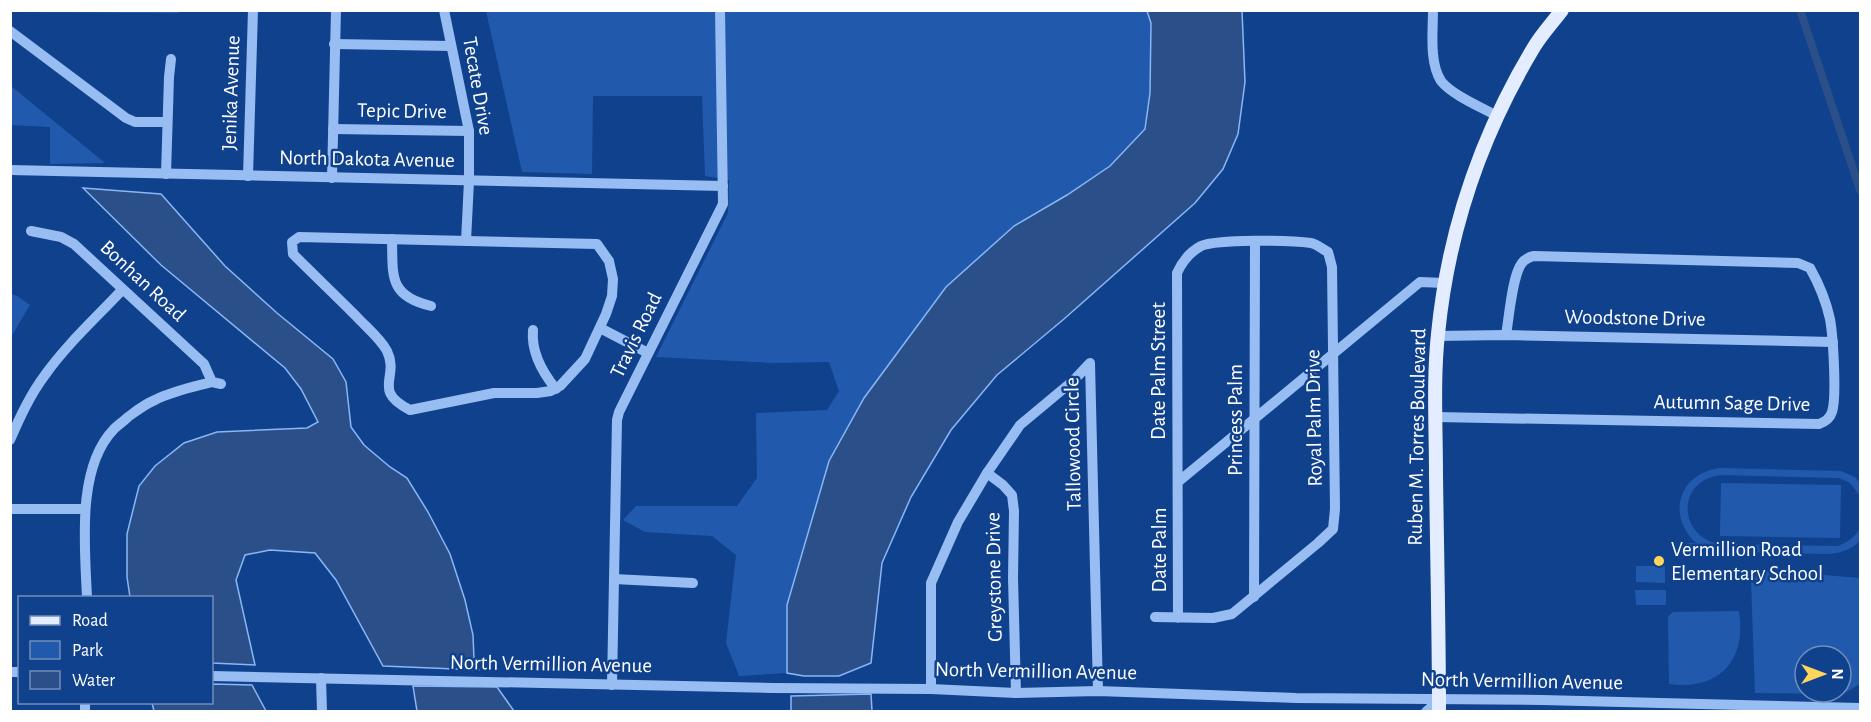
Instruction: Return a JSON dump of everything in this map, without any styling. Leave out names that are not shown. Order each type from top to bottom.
[{"type":"main road","name":"Ruben M. Torres Boulevard","points":[[1439,706],[1436,417],[1437,336],[1444,283],[1467,190],[1497,116],[1535,45],[1562,10]]},
{"type":"street","name":"Jenika Avenue","points":[[248,176],[253,10]]},
{"type":"street","points":[[332,178],[336,10]]},
{"type":"street","name":"Tecate Drive","points":[[444,10],[469,131],[466,240]]},
{"type":"street","name":"Travis Road","points":[[612,685],[617,420],[723,204],[720,10]]},
{"type":"street","points":[[1433,10],[1433,52],[1436,68],[1442,81],[1452,91],[1497,116]]},
{"type":"street","points":[[10,31],[126,118],[135,122],[167,122]]},
{"type":"street","points":[[334,44],[451,46]]},
{"type":"street","points":[[166,174],[171,59]]},
{"type":"street","name":"Tepic Drive","points":[[333,129],[469,131]]},
{"type":"street","name":"North Dakota Avenue","points":[[10,170],[723,186]]},
{"type":"street","name":"Bonhan Road","points":[[31,231],[61,237],[74,244],[204,364],[217,383],[153,400],[114,429],[99,450],[85,509],[87,596]]},
{"type":"street","points":[[299,237],[466,240],[597,244],[609,261],[613,279],[612,296],[585,358],[556,389],[537,393],[494,393],[410,410],[397,404],[389,393],[388,353],[375,336],[293,254],[292,242],[299,237]]},
{"type":"street","points":[[392,239],[394,282],[401,291],[419,303],[431,306]]},
{"type":"street","name":"Royal Palm Drive","points":[[1155,617],[1213,618],[1232,614],[1333,529],[1335,509],[1332,267],[1328,252],[1315,244],[1291,241],[1212,243],[1199,247],[1182,261]]},
{"type":"street","name":"Princess Palm","points":[[1254,597],[1255,242]]},
{"type":"street","name":"Autumn Sage Drive","points":[[1436,417],[1819,424],[1829,417],[1834,401],[1833,342],[1830,321],[1820,286],[1810,268],[1798,263],[1534,256],[1522,262],[1519,268],[1506,335]]},
{"type":"street","name":"Date Palm Street","points":[[1178,482],[1177,273],[1182,261]]},
{"type":"street","points":[[1178,482],[1420,282],[1444,283]]},
{"type":"street","points":[[10,440],[21,413],[44,376],[122,290]]},
{"type":"street","points":[[600,328],[648,353]]},
{"type":"street","points":[[533,330],[532,340],[536,356],[545,375],[556,389]]},
{"type":"street","name":"Woodstone Drive","points":[[1437,336],[1506,335],[1833,342]]},
{"type":"street","name":"Tallowood Circle","points":[[931,689],[931,583],[958,522],[987,473],[1020,425],[1074,380],[1090,363],[1098,691]]},
{"type":"street","name":"Greystone Drive","points":[[987,473],[1012,495],[1016,693]]},
{"type":"street","name":"Date Palm","points":[[1178,482],[1178,618]]},
{"type":"street","points":[[10,509],[85,509]]},
{"type":"street","points":[[614,579],[693,583]]},
{"type":"street","name":"North Vermillion Avenue","points":[[213,676],[931,689],[1016,693],[1098,691],[1439,706],[1563,701],[1860,708]]},
{"type":"street","points":[[321,678],[322,711]]},
{"type":"street","points":[[1426,711],[1439,706]]},
{"type":"green space","points":[[11,10],[179,10],[179,13],[11,12]]},
{"type":"green space","points":[[486,11],[1147,11],[1151,22],[1150,93],[1146,129],[1110,166],[1067,195],[864,398],[829,461],[787,605],[787,673],[739,676],[726,643],[736,555],[712,536],[645,532],[623,520],[636,506],[737,506],[757,478],[756,413],[827,410],[839,391],[829,362],[773,363],[656,357],[728,213],[729,180],[705,176],[702,96],[593,96],[592,174],[522,172]]},
{"type":"green space","points":[[11,86],[105,163],[50,164],[50,127],[11,125]]},
{"type":"green space","points":[[11,294],[30,305],[11,337]]},
{"type":"green space","points":[[1720,468],[1841,471],[1855,477],[1860,483],[1860,496],[1850,483],[1839,478],[1720,475],[1706,479],[1696,487],[1690,497],[1688,508],[1690,520],[1695,530],[1705,539],[1719,544],[1838,546],[1851,539],[1860,528],[1860,541],[1846,551],[1828,554],[1687,551],[1687,543],[1696,543],[1681,520],[1681,497],[1686,487],[1695,478]]},
{"type":"green space","points":[[1721,483],[1841,485],[1840,538],[1720,536]]},
{"type":"green space","points":[[1636,566],[1665,566],[1665,583],[1636,582]]},
{"type":"green space","points":[[1764,570],[1860,578],[1860,684],[1853,688],[1853,644],[1793,644],[1793,693],[1755,693],[1751,581]]},
{"type":"green space","points":[[1635,590],[1666,590],[1666,605],[1636,605]]},
{"type":"green space","points":[[1739,611],[1738,644],[1734,657],[1726,668],[1715,677],[1702,682],[1687,685],[1669,684],[1668,617],[1673,612]]},
{"type":"water","points":[[1147,11],[1242,11],[1245,82],[1238,134],[1223,169],[1195,203],[997,375],[951,430],[911,497],[882,563],[871,663],[839,676],[804,676],[787,673],[787,605],[829,461],[864,398],[946,287],[1014,226],[1067,195],[1110,166],[1145,129],[1150,93],[1151,23]]},
{"type":"water","points":[[83,188],[161,194],[225,266],[333,359],[346,382],[351,427],[364,445],[407,478],[450,554],[465,600],[473,635],[474,659],[479,670],[383,666],[336,580],[315,553],[270,550],[245,555],[236,580],[255,665],[213,663],[213,596],[130,596],[127,577],[127,534],[139,486],[155,466],[184,443],[217,432],[307,428],[318,422],[301,389],[285,368],[161,265]]},
{"type":"water","points":[[213,684],[252,685],[266,711],[154,711],[152,704],[213,704]]},
{"type":"water","points":[[413,686],[497,687],[514,711],[417,711]]},
{"type":"water","points":[[871,694],[872,711],[791,712],[791,696]]},
{"type":"waterway","points":[[1800,10],[1860,190]]},
{"type":"place","name":"Vermillion Road Elementary School","points":[[1659,561]]}]
